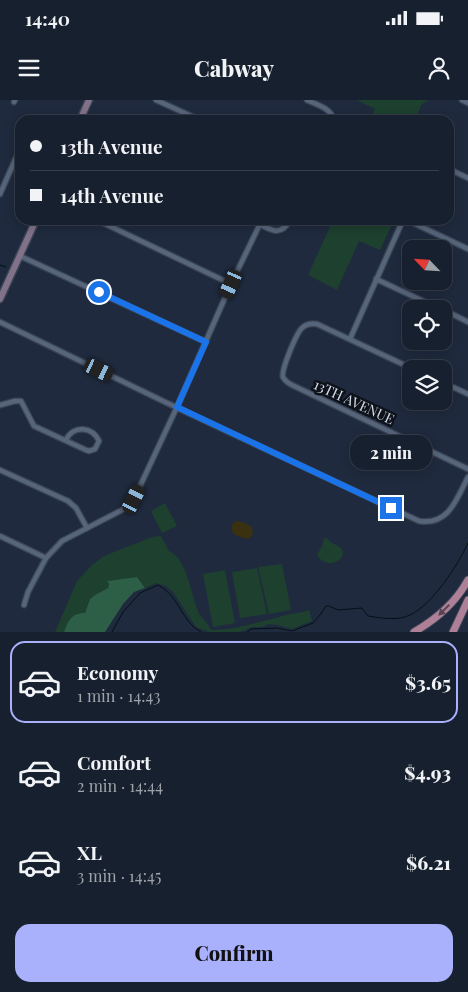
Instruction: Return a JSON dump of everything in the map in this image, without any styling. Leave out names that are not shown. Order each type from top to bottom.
[{"type":"main road","points":[[414,632],[437,617],[452,602],[468,580]]},
{"type":"main road","points":[[453,632],[468,600]]},
{"type":"street","points":[[82,115],[89,100]]},
{"type":"street","points":[[156,100],[189,115]]},
{"type":"street","points":[[307,100],[327,110],[331,115]]},
{"type":"street","points":[[462,100],[468,103]]},
{"type":"street","points":[[0,194],[15,160]]},
{"type":"street","points":[[454,171],[468,178]]},
{"type":"street","points":[[0,299],[34,225]]},
{"type":"street","points":[[107,225],[231,284]]},
{"type":"street","points":[[24,605],[28,592],[46,558],[62,541],[122,510],[134,499],[260,225]]},
{"type":"street","points":[[262,225],[271,230],[281,230],[287,225]]},
{"type":"street","points":[[402,364],[350,339],[376,279],[403,225]]},
{"type":"street","points":[[416,225],[468,249]]},
{"type":"street","points":[[20,256],[206,342]]},
{"type":"street","points":[[376,279],[421,300]]},
{"type":"street","points":[[452,314],[468,322]]},
{"type":"street","points":[[0,322],[423,522],[435,521],[449,512],[468,478]]},
{"type":"street","name":"13TH AVENUE","points":[[350,339],[316,324],[309,324],[302,328],[297,335],[283,371],[285,380],[468,469]]},
{"type":"street","points":[[452,387],[468,394]]},
{"type":"street","points":[[0,406],[21,401],[34,426],[66,440],[89,450],[95,449],[99,441],[96,435],[82,428],[68,435],[66,440]]},
{"type":"street","points":[[0,470],[68,501],[76,508],[87,528]]},
{"type":"street","points":[[0,536],[46,558]]},
{"type":"green space","points":[[357,100],[429,100],[422,104],[417,115],[372,115],[375,109]]},
{"type":"green space","points":[[331,225],[392,225],[380,250],[359,241],[337,290],[308,275]]},
{"type":"green space","points":[[165,503],[177,526],[162,533],[151,511]]},
{"type":"green space","points":[[161,536],[169,551],[180,561],[188,578],[199,613],[212,630],[240,627],[309,610],[312,621],[292,629],[268,624],[262,627],[252,627],[240,632],[209,632],[196,627],[173,592],[166,586],[156,583],[145,588],[137,577],[108,581],[108,588],[90,599],[85,613],[68,623],[64,632],[55,632],[77,581],[92,565],[104,556],[152,537]]},
{"type":"green space","points":[[324,538],[339,546],[342,550],[342,556],[337,562],[324,562],[317,555]]},
{"type":"green space","points":[[282,564],[291,610],[269,614],[258,567]]},
{"type":"green space","points":[[257,568],[267,614],[240,618],[232,572]]},
{"type":"green space","points":[[225,570],[235,623],[213,627],[203,574]]},
{"type":"green space","points":[[137,577],[145,588],[134,592],[123,604],[105,632],[64,632],[71,618],[77,614],[85,613],[90,599],[108,588],[109,584],[107,581]]},
{"type":"sand","points":[[237,521],[252,527],[253,533],[250,538],[246,539],[233,534],[231,527]]},
{"type":"waterway","points":[[0,265],[6,267]]},
{"type":"waterway","points":[[247,632],[251,629],[277,628],[292,631],[313,623],[326,606],[338,610],[362,608],[368,616],[378,618],[406,617],[427,603],[444,584],[468,543]]},
{"type":"waterway","points":[[112,632],[123,612],[140,593],[158,585],[171,595],[189,622],[201,632]]},
{"type":"route","points":[[99,292],[206,342],[177,407],[391,508]]}]
